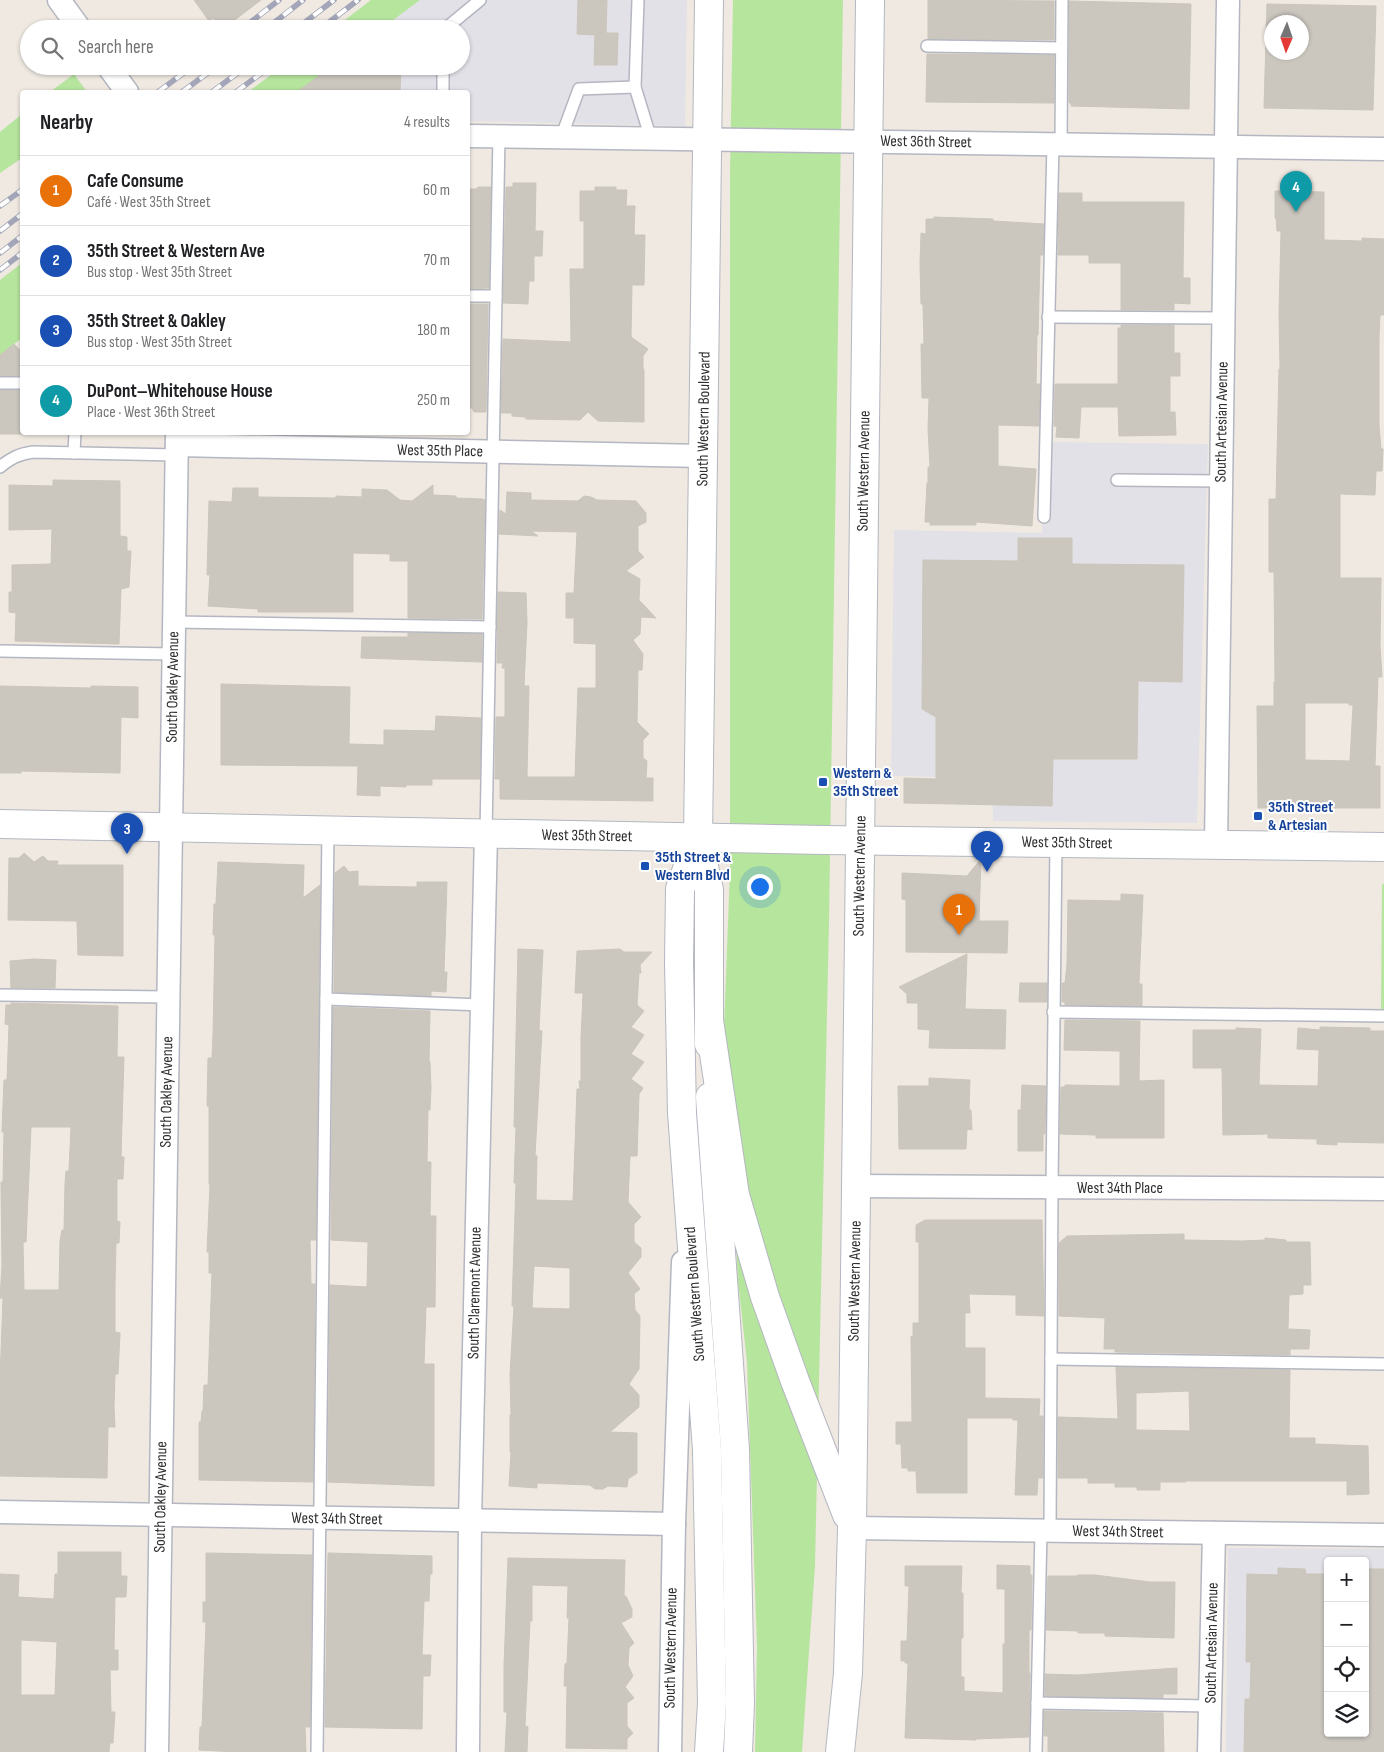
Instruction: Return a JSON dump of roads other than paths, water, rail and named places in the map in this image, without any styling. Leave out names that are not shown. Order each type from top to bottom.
[{"type":"main road","name":"South Western Boulevard","points":[[709,0],[698,838],[709,890],[710,1112],[735,1449],[740,1703],[738,1752]]},
{"type":"main road","name":"South Western Avenue","points":[[840,1752],[848,1673],[852,1528],[870,0]]},
{"type":"main road","name":"West 35th Street","points":[[0,824],[860,841],[1384,846]]},
{"type":"main road","name":"South Western Boulevard","points":[[698,838],[680,890],[679,962],[682,1104],[706,1450],[712,1702],[709,1752]]},
{"type":"main road","points":[[709,1020],[735,1195],[765,1296],[785,1353],[852,1528]]},
{"type":"street","points":[[59,0],[73,20]]},
{"type":"street","name":"South Artesian Avenue","points":[[1216,845],[1228,0]]},
{"type":"street","points":[[115,75],[126,90]]},
{"type":"street","name":"West 36th Street","points":[[470,136],[1384,149]]},
{"type":"street","name":"West 35th Place","points":[[177,444],[704,456]]},
{"type":"street","name":"South Oakley Avenue","points":[[157,1752],[177,444]]},
{"type":"street","name":"South Claremont Avenue","points":[[468,1752],[470,1521],[486,834]]},
{"type":"street","name":"South Western Avenue","points":[[670,1752],[674,1524],[687,1184]]},
{"type":"street","name":"West 34th Place","points":[[856,1186],[1384,1189]]},
{"type":"street","name":"West 34th Street","points":[[0,1512],[674,1524]]},
{"type":"street","name":"West 34th Street","points":[[852,1528],[1384,1535]]},
{"type":"street","name":"South Artesian Avenue","points":[[1209,1752],[1214,1533]]},
{"type":"lane","points":[[456,20],[480,0]]},
{"type":"lane","points":[[638,0],[635,87],[651,139]]},
{"type":"lane","points":[[1044,517],[1048,317],[1062,48],[1062,0]]},
{"type":"lane","points":[[927,46],[1062,48]]},
{"type":"lane","points":[[443,75],[443,89]]},
{"type":"lane","points":[[561,138],[579,90],[635,87]]},
{"type":"lane","points":[[486,834],[499,136]]},
{"type":"lane","points":[[470,296],[496,296]]},
{"type":"lane","points":[[1048,317],[1223,318]]},
{"type":"lane","points":[[0,383],[20,383]]},
{"type":"lane","points":[[74,453],[75,435]]},
{"type":"lane","points":[[0,467],[5,458],[33,452],[74,453],[177,444]]},
{"type":"lane","points":[[1116,480],[1221,481]]},
{"type":"lane","points":[[174,622],[490,627]]},
{"type":"lane","points":[[0,651],[173,654]]},
{"type":"lane","points":[[317,1752],[328,830]]},
{"type":"lane","points":[[1036,1752],[1051,1359],[1056,843]]},
{"type":"lane","points":[[0,995],[168,997]]},
{"type":"lane","points":[[326,1000],[482,1004]]},
{"type":"lane","points":[[1053,1012],[1384,1016]]},
{"type":"lane","points":[[1051,1359],[1384,1364]]},
{"type":"lane","points":[[1038,1702],[1210,1706]]},
{"type":"railway","points":[[253,20],[279,0]]},
{"type":"railway","points":[[277,20],[303,0]]},
{"type":"railway","points":[[308,20],[334,0]]},
{"type":"railway","points":[[332,20],[358,0]]},
{"type":"railway","points":[[161,90],[181,75]]},
{"type":"railway","points":[[185,90],[205,75]]},
{"type":"railway","points":[[215,90],[235,75]]},
{"type":"railway","points":[[239,90],[259,75]]},
{"type":"railway","points":[[0,206],[20,191]]},
{"type":"railway","points":[[0,231],[20,216]]},
{"type":"railway","points":[[0,253],[20,238]]},
{"type":"railway","points":[[0,270],[20,255]]},
{"type":"place","name":"DuPont–Whitehouse House","points":[[1296,212]]},
{"type":"place","name":"Western & 35th Street","points":[[823,782]]},
{"type":"place","name":"35th Street & Artesian","points":[[1258,816]]},
{"type":"place","name":"35th Street & Oakley","points":[[127,854]]},
{"type":"place","name":"35th Street & Western Blvd","points":[[645,866]]},
{"type":"place","name":"35th Street & Western Ave","points":[[987,872]]},
{"type":"place","name":"Cafe Consume","points":[[959,935]]}]
